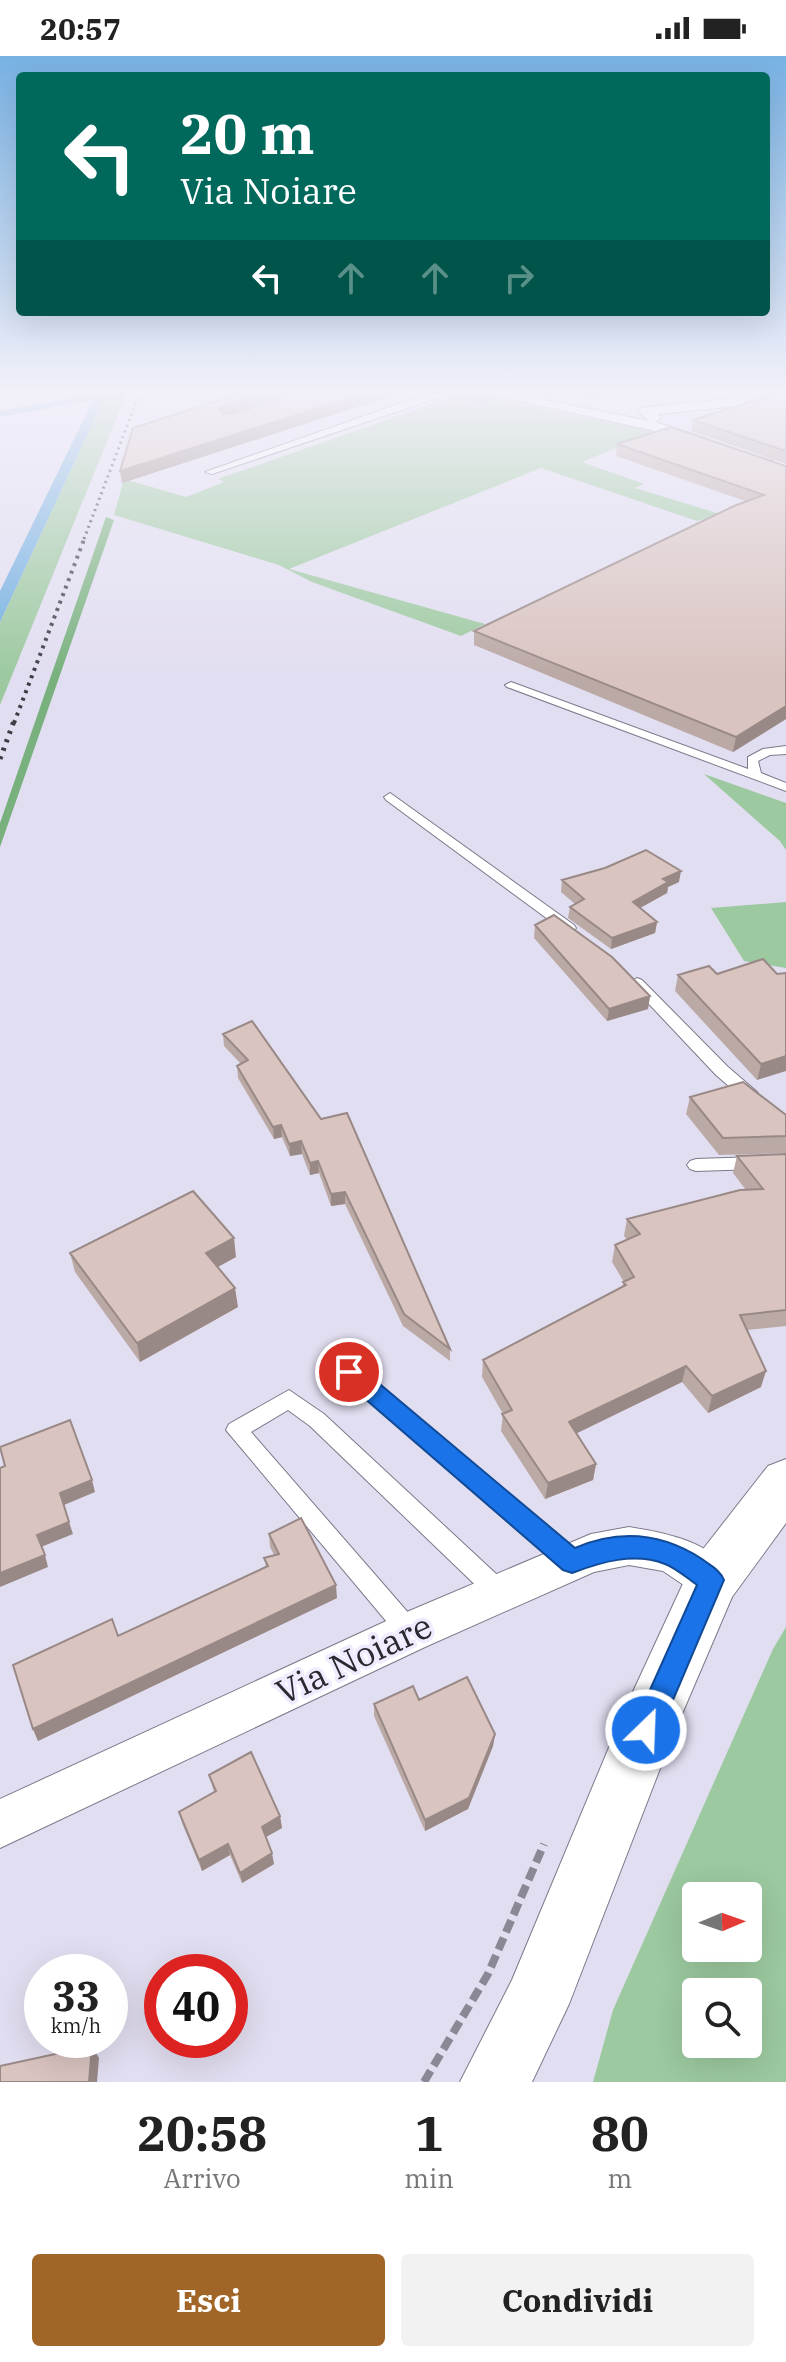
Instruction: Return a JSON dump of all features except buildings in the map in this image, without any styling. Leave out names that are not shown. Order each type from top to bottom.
[{"type":"street","points":[[495,2082],[536,2004],[646,1730],[712,1580],[786,1482]]},
{"type":"street","name":"Via Noiare","points":[[0,1824],[410,1632],[591,1553],[629,1546],[671,1553],[712,1580]]},
{"type":"lane","points":[[511,685],[786,787]]},
{"type":"lane","points":[[755,773],[752,760],[758,755],[786,750]]},
{"type":"lane","points":[[390,797],[580,936]]},
{"type":"lane","points":[[628,974],[722,1071],[765,1107]]},
{"type":"lane","points":[[696,1165],[786,1162]]},
{"type":"lane","points":[[349,1372],[572,1561]]},
{"type":"lane","points":[[410,1632],[236,1430],[289,1399],[317,1420],[499,1592]]},
{"type":"green space","points":[[63,487],[89,487],[0,705],[0,622]]},
{"type":"green space","points":[[122,487],[150,487],[186,497],[212,487],[495,487],[289,569],[485,624],[461,636],[312,582],[279,565],[114,515]]},
{"type":"green space","points":[[596,487],[638,487],[635,488],[720,514],[697,521]]},
{"type":"green space","points":[[106,517],[114,520],[0,847],[0,823]]},
{"type":"green space","points":[[704,774],[786,803],[786,850],[780,841]]},
{"type":"green space","points":[[786,902],[786,968],[744,961],[711,908]]},
{"type":"green space","points":[[786,1627],[786,2082],[593,2082],[613,2010],[773,1649]]},
{"type":"water","points":[[51,487],[63,487],[0,622],[0,591]]},
{"type":"railway","points":[[84,539],[104,487]]},
{"type":"railway","points":[[14,723],[85,537]]},
{"type":"railway","points":[[0,759],[14,721]]},
{"type":"route","points":[[349,1372],[572,1561],[591,1553],[629,1546],[671,1553],[712,1580],[646,1730]]}]
